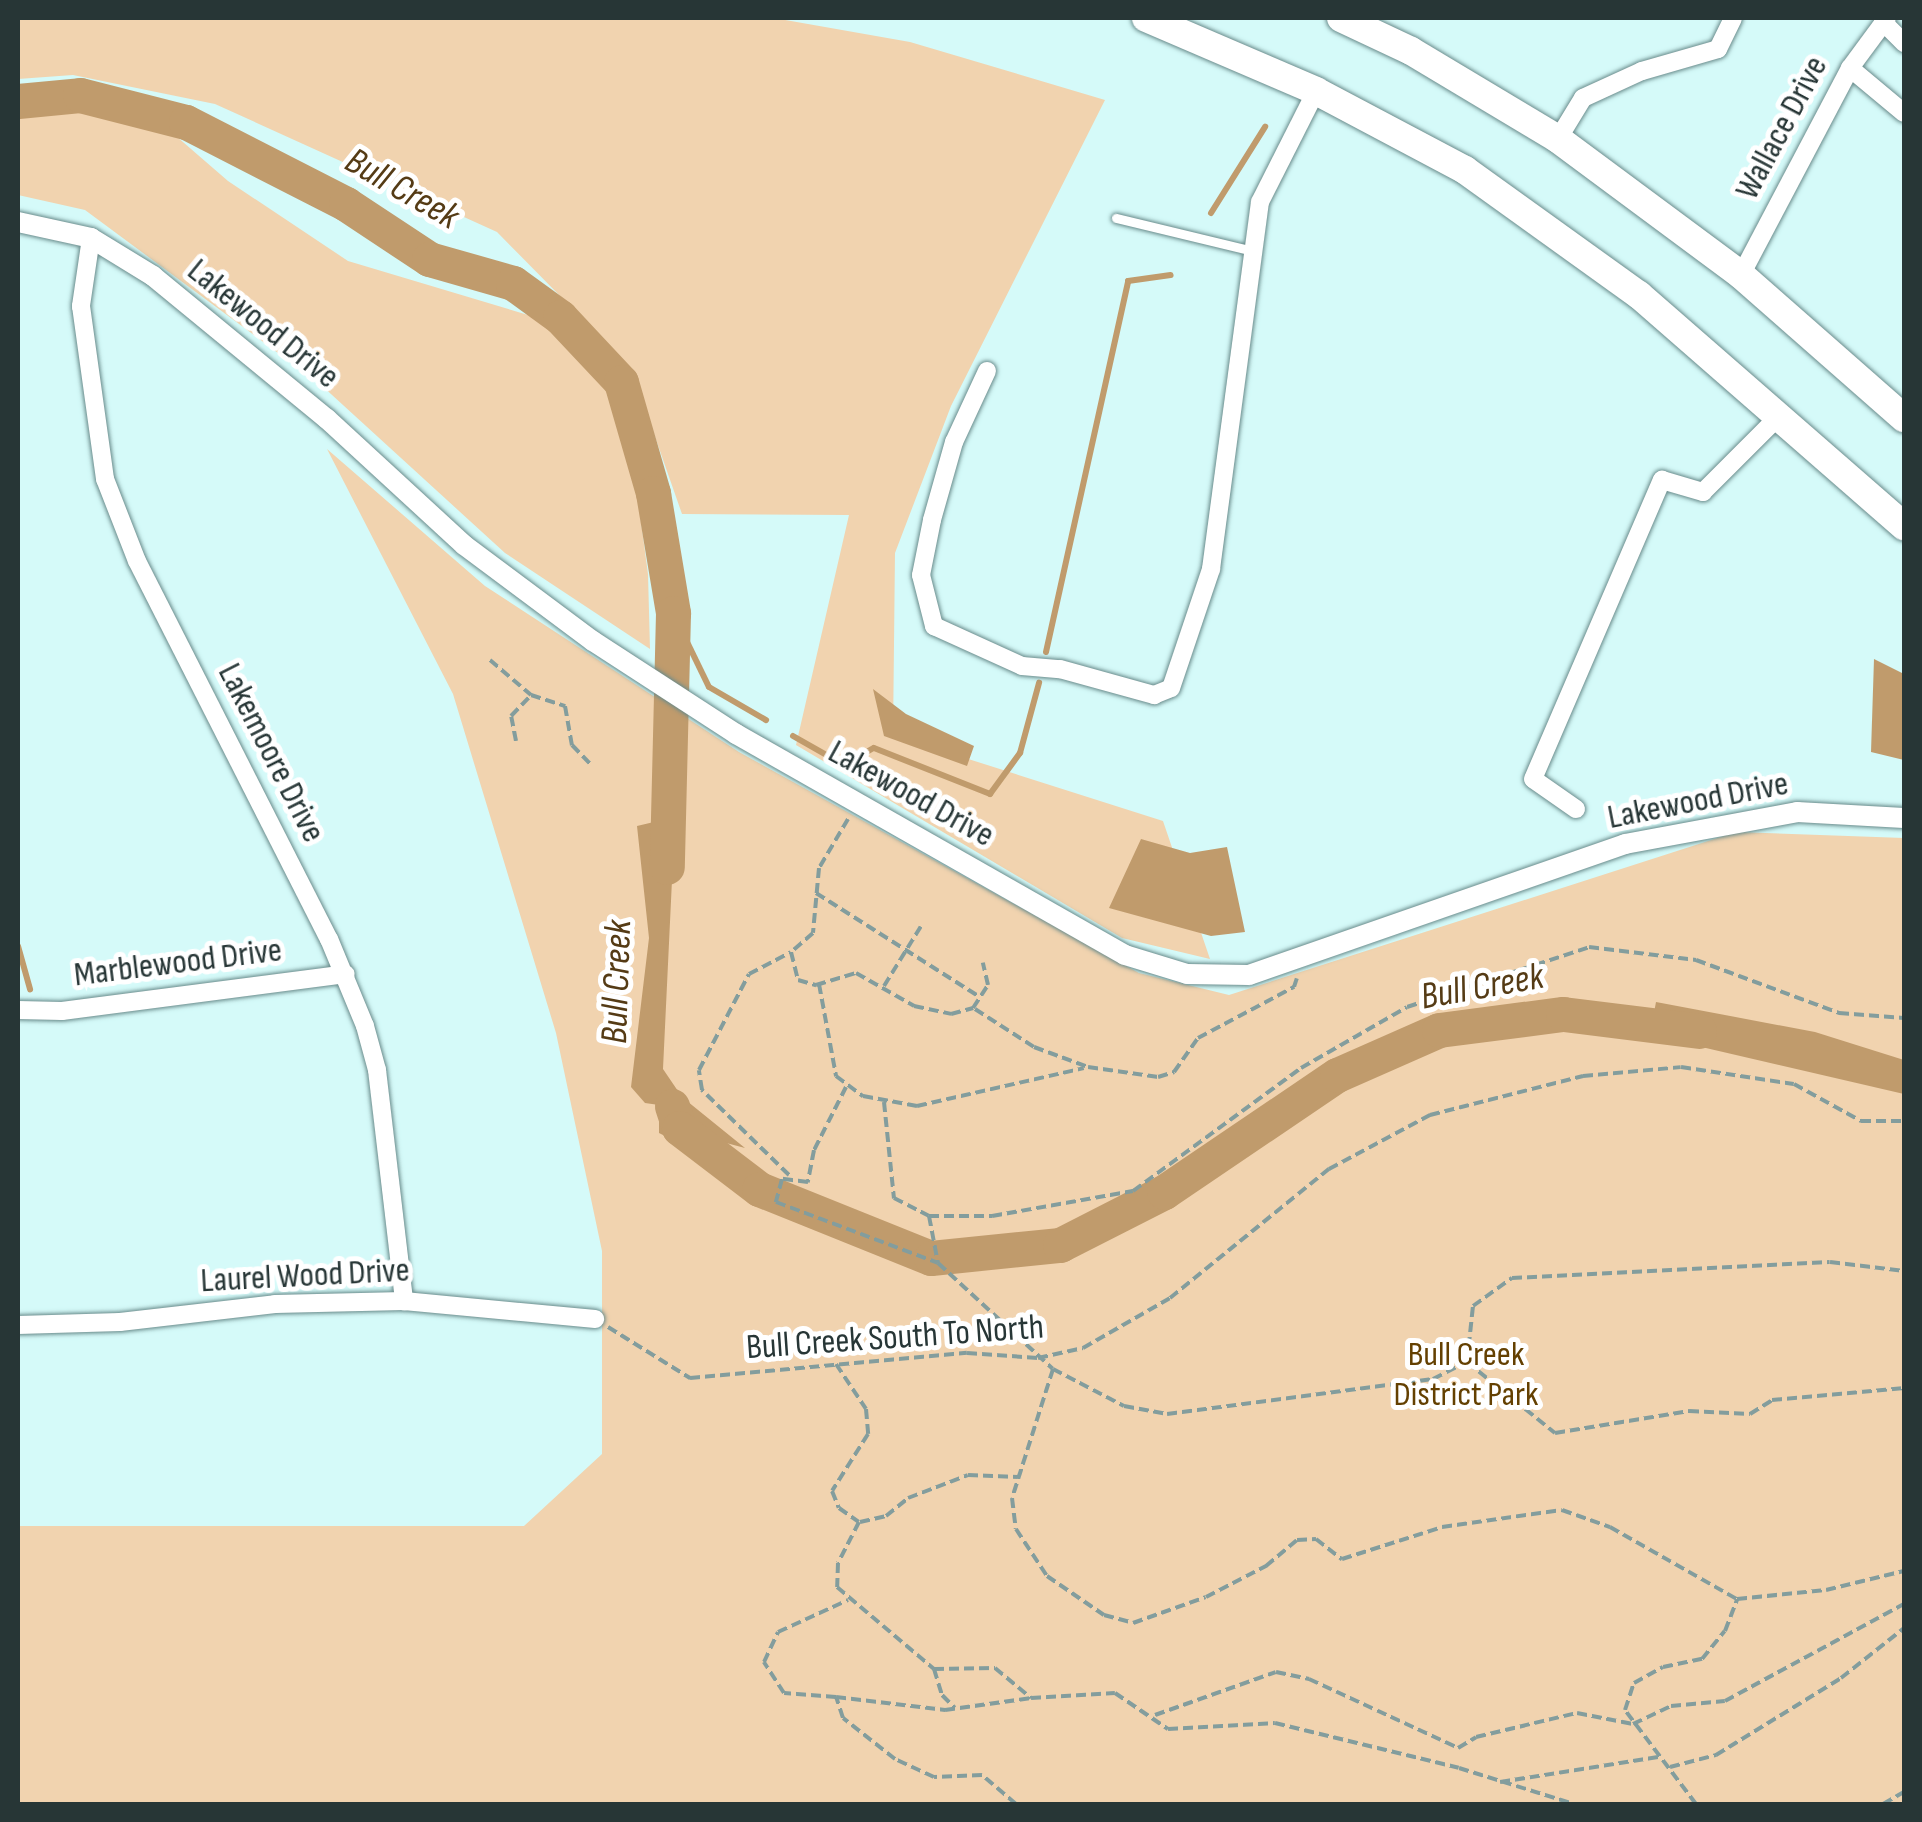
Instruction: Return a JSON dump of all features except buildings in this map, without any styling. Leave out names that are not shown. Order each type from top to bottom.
[{"type":"highway","points":[[1146,18],[1316,90],[1464,170],[1580,250],[1904,526]]},
{"type":"highway","points":[[1340,18],[1558,139],[1741,275],[1904,418]]},
{"type":"street","points":[[1558,139],[1583,98],[1642,71],[1718,49],[1732,18]]},
{"type":"street","points":[[1885,20],[1904,43]]},
{"type":"street","name":"Wallace Drive","points":[[1741,275],[1850,68],[1885,20]]},
{"type":"street","points":[[1850,68],[1904,112]]},
{"type":"street","points":[[987,371],[954,442],[932,520],[922,575],[934,626],[1022,666],[1060,669],[1154,695],[1171,688],[1212,568],[1249,250],[1260,202],[1316,90]]},
{"type":"street","name":"Lakewood Drive","points":[[18,222],[91,238],[153,276],[327,419],[464,545],[593,641],[736,734],[1125,955],[1188,974],[1249,975],[1304,960],[1640,840],[1797,812],[1904,818]]},
{"type":"street","name":"Lakemoore Drive","points":[[91,238],[80,306],[116,514],[346,974],[377,1070],[404,1301]]},
{"type":"street","points":[[1576,809],[1534,779],[1662,480],[1703,492],[1779,416]]},
{"type":"street","name":"Marblewood Drive","points":[[18,1010],[62,1011],[346,974]]},
{"type":"street","name":"Laurel Wood Drive","points":[[18,1325],[120,1322],[275,1304],[404,1301],[596,1319]]},
{"type":"lane","points":[[1116,218],[1249,250]]},
{"type":"path","points":[[490,660],[531,695],[565,706],[572,745],[590,766]]},
{"type":"path","points":[[516,741],[512,716],[531,695]]},
{"type":"path","points":[[846,1087],[814,1150],[808,1182],[790,1175],[702,1090],[699,1070],[749,974],[791,952],[813,933],[819,868],[857,801]]},
{"type":"path","points":[[816,893],[980,997]]},
{"type":"path","points":[[883,988],[921,926]]},
{"type":"path","points":[[884,1102],[894,1198],[929,1216],[992,1216],[1133,1190],[1302,1068],[1407,1008],[1590,947],[1696,960],[1839,1013],[1904,1018]]},
{"type":"path","points":[[791,952],[798,980],[818,984],[847,972],[930,1012],[973,1008],[1034,1048],[1088,1067],[1158,1078],[1174,1072],[1198,1038],[1294,986],[1304,960]]},
{"type":"path","points":[[973,1008],[988,984],[983,963]]},
{"type":"path","points":[[818,984],[828,1010],[832,1063],[846,1087],[884,1102],[917,1106],[1088,1067]]},
{"type":"path","name":"Bull Creek South To North","points":[[596,1319],[690,1378],[967,1352],[1038,1358],[1084,1348],[1170,1298],[1329,1169],[1430,1115],[1583,1076],[1681,1067],[1794,1084],[1862,1120],[1904,1121]]},
{"type":"path","points":[[790,1175],[776,1202],[938,1264],[1038,1358],[1124,1406],[1167,1414],[1346,1394],[1433,1379],[1467,1362]]},
{"type":"path","points":[[929,1216],[938,1264]]},
{"type":"path","points":[[1467,1362],[1473,1306],[1512,1278],[1830,1262],[1904,1271]]},
{"type":"path","points":[[1467,1362],[1555,1434],[1689,1411],[1750,1414],[1772,1400],[1904,1388]]},
{"type":"path","points":[[836,1364],[866,1410],[868,1434],[832,1491],[840,1508],[860,1522],[886,1516],[908,1498],[968,1475],[1019,1477]]},
{"type":"path","points":[[1054,1369],[1012,1498],[1016,1529],[1047,1576],[1104,1615],[1133,1622],[1206,1597],[1266,1566],[1297,1540],[1316,1539],[1342,1559],[1442,1528],[1562,1510],[1610,1527],[1737,1599],[1826,1590],[1904,1571]]},
{"type":"path","points":[[860,1522],[838,1563],[837,1587],[934,1669],[942,1695],[956,1708]]},
{"type":"path","points":[[1696,1804],[1625,1710],[1634,1683],[1663,1667],[1702,1659],[1726,1631],[1737,1599]]},
{"type":"path","points":[[848,1600],[778,1632],[764,1662],[784,1692],[956,1708],[1115,1693],[1168,1729],[1275,1723],[1574,1804]]},
{"type":"path","points":[[1152,1715],[1276,1672],[1309,1678],[1458,1748],[1476,1737],[1578,1713],[1633,1724],[1671,1706],[1725,1701],[1904,1604]]},
{"type":"path","points":[[1669,1767],[1716,1754],[1841,1678],[1904,1628]]},
{"type":"path","points":[[934,1669],[995,1668],[1032,1698]]},
{"type":"path","points":[[836,1697],[842,1718],[894,1759],[934,1777],[982,1775],[1016,1804]]},
{"type":"path","points":[[1498,1782],[1658,1757]]},
{"type":"path","points":[[1882,1804],[1904,1792]]},
{"type":"green space","points":[[18,18],[774,18],[910,42],[1105,100],[951,406],[895,553],[893,735],[1163,821],[1210,959],[1122,938],[796,745],[849,515],[682,514],[631,368],[497,232],[215,104],[73,75],[18,79]]},
{"type":"green space","points":[[65,106],[161,123],[228,181],[348,261],[548,321],[624,395],[648,574],[650,649],[505,553],[320,384],[85,210],[18,195],[18,109]]},
{"type":"green space","name":"Bull Creek District Park","points":[[327,449],[485,586],[739,752],[1139,973],[1229,995],[1736,832],[1904,838],[1904,1804],[18,1804],[18,1526],[524,1526],[602,1454],[602,1251],[556,1033],[453,694]]},
{"type":"shaded area","points":[[1874,659],[1904,674],[1904,760],[1871,752]]},
{"type":"shaded area","points":[[873,689],[906,714],[974,746],[967,766],[884,736]]},
{"type":"shaded area","points":[[675,817],[663,1069],[682,1097],[745,1148],[715,1140],[677,1142],[659,1133],[659,1105],[645,1103],[631,1087],[649,938],[637,826]]},
{"type":"shaded area","points":[[1141,839],[1190,853],[1227,847],[1245,932],[1211,936],[1109,908]]},
{"type":"shaded area","points":[[1656,1002],[1815,1032],[1904,1060],[1904,1094],[1650,1035]]},
{"type":"waterway","name":"Bull Creek","points":[[18,101],[80,95],[186,122],[346,204],[429,259],[513,283],[560,317],[621,382],[653,493],[673,613],[667,867]]},
{"type":"waterway","points":[[1211,213],[1265,127]]},
{"type":"waterway","points":[[1046,652],[1128,281],[1171,275]]},
{"type":"waterway","points":[[673,613],[709,687],[766,720]]},
{"type":"waterway","points":[[793,736],[844,765],[874,748],[990,794],[1020,753],[1039,683]]},
{"type":"waterway","points":[[18,946],[30,989]]},
{"type":"waterway","name":"Bull Creek","points":[[672,1106],[679,1128],[759,1189],[931,1258],[1060,1245],[1164,1192],[1337,1075],[1439,1030],[1563,1014],[1699,1031]]}]
